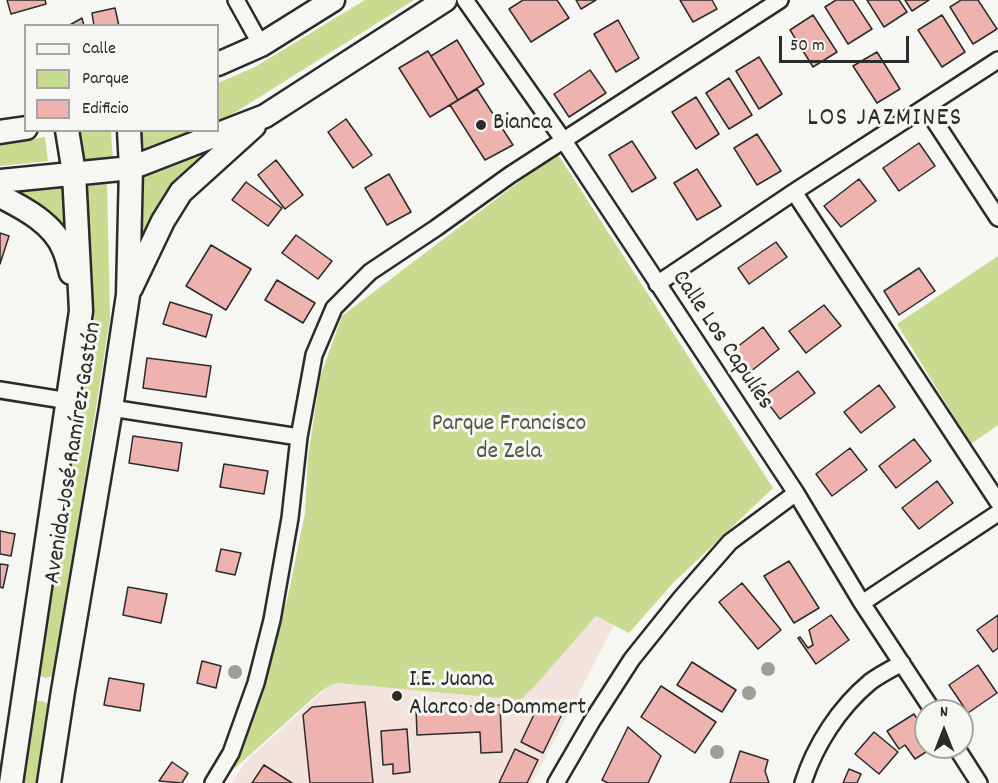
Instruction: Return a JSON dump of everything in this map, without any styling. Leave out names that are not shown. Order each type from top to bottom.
[{"type":"main road","points":[[219,64],[261,45],[333,0]]},
{"type":"main road","points":[[128,295],[163,221],[181,192],[265,116],[445,0]]},
{"type":"main road","points":[[0,182],[130,168],[265,116]]},
{"type":"main road","points":[[0,132],[24,128]]},
{"type":"main road","name":"Avenida José Ramírez Gastón","points":[[11,783],[81,311],[74,173],[67,132]]},
{"type":"main road","name":"Avenida José Ramírez Gastón","points":[[49,783],[128,295],[129,132]]},
{"type":"main road","points":[[0,196],[39,220],[58,238],[64,250],[81,311]]},
{"type":"main road","points":[[26,686],[63,691]]},
{"type":"street","points":[[236,0],[261,45]]},
{"type":"street","name":"Calle Los Capulíes","points":[[465,0],[564,141],[796,493],[862,603],[925,699]]},
{"type":"street","points":[[213,783],[231,753],[256,683],[272,620],[290,518],[299,437],[314,355],[334,308],[370,272],[510,175],[780,0]]},
{"type":"street","points":[[657,284],[998,60]]},
{"type":"street","points":[[926,108],[998,218]]},
{"type":"street","points":[[794,192],[998,502]]},
{"type":"street","points":[[0,390],[69,401]]},
{"type":"street","points":[[111,408],[299,437]]},
{"type":"street","points":[[556,783],[586,730],[632,659],[681,598],[730,542],[796,493]]},
{"type":"street","points":[[862,603],[998,513]]},
{"type":"street","points":[[803,783],[825,735],[844,706],[871,681],[902,663]]},
{"type":"street","points":[[964,759],[979,783]]},
{"type":"shaded area","name":"I.E. Juana Alarco de Dammert","points":[[596,616],[614,625],[532,783],[232,783],[245,762],[329,686],[338,683],[520,700]]},
{"type":"green space","points":[[365,0],[414,0],[219,122],[219,83],[255,67]]},
{"type":"green space","points":[[78,132],[111,132],[113,161],[81,164]]},
{"type":"green space","points":[[141,132],[194,132],[144,150]]},
{"type":"green space","points":[[45,137],[48,161],[0,166],[0,144]]},
{"type":"green space","points":[[220,145],[164,194],[138,243],[136,174]]},
{"type":"green space","name":"Parque Francisco de Zela","points":[[557,153],[773,488],[673,583],[629,633],[596,616],[520,700],[338,683],[320,692],[234,769],[288,596],[305,513],[308,457],[320,377],[342,316]]},
{"type":"green space","points":[[107,183],[110,318],[54,676],[45,678],[41,676],[36,667],[85,184]]},
{"type":"green space","points":[[65,184],[67,239],[35,204],[9,190]]},
{"type":"green space","points":[[998,256],[998,425],[971,444],[897,324]]},
{"type":"green space","points":[[34,700],[45,702],[49,706],[38,783],[18,783]]},
{"type":"building","points":[[7,0],[45,0],[46,4],[11,14]]},
{"type":"building","points":[[523,0],[557,0],[569,18],[531,42],[509,9]]},
{"type":"building","points":[[576,0],[596,0],[581,9]]},
{"type":"building","points":[[680,0],[712,0],[717,9],[693,22]]},
{"type":"building","points":[[836,0],[853,0],[872,29],[848,44],[825,7]]},
{"type":"building","points":[[867,0],[899,0],[907,12],[884,27]]},
{"type":"building","points":[[905,0],[929,0],[912,11]]},
{"type":"building","points":[[961,0],[978,0],[997,29],[973,44],[950,7]]},
{"type":"building","points":[[115,8],[119,24],[94,24],[92,13]]},
{"type":"building","points":[[813,15],[837,52],[813,67],[790,30]]},
{"type":"building","points":[[942,15],[965,52],[942,67],[918,30]]},
{"type":"building","points":[[82,18],[84,24],[72,24]]},
{"type":"building","points":[[618,20],[639,58],[616,72],[594,34]]},
{"type":"building","points":[[457,40],[484,84],[458,100],[431,56]]},
{"type":"building","points":[[428,51],[458,100],[430,117],[399,68]]},
{"type":"building","points":[[877,52],[900,89],[877,103],[853,66]]},
{"type":"building","points":[[759,57],[782,94],[759,109],[736,71]]},
{"type":"building","points":[[590,70],[606,93],[569,117],[554,94]]},
{"type":"building","points":[[729,78],[752,115],[729,129],[706,93]]},
{"type":"building","name":"Bianca","points":[[477,89],[513,145],[485,160],[450,105]]},
{"type":"building","points":[[696,97],[719,134],[696,149],[672,112]]},
{"type":"building","points":[[346,119],[372,155],[353,168],[328,132]]},
{"type":"building","points":[[757,134],[781,171],[757,185],[734,148]]},
{"type":"building","points":[[632,141],[656,178],[632,192],[609,155]]},
{"type":"building","points":[[919,143],[935,166],[899,191],[883,168]]},
{"type":"building","points":[[276,160],[303,195],[285,209],[258,175]]},
{"type":"building","points":[[697,169],[721,206],[697,220],[674,183]]},
{"type":"building","points":[[389,174],[411,212],[387,225],[365,188]]},
{"type":"building","points":[[859,179],[876,201],[841,227],[824,206]]},
{"type":"building","points":[[246,182],[282,208],[268,226],[232,200]]},
{"type":"building","points":[[0,233],[9,236],[0,264]]},
{"type":"building","points":[[296,235],[332,261],[318,279],[282,253]]},
{"type":"building","points":[[776,242],[787,257],[749,284],[738,268]]},
{"type":"building","points":[[211,245],[251,269],[226,310],[186,286]]},
{"type":"building","points":[[919,268],[935,291],[899,315],[884,291]]},
{"type":"building","points":[[277,280],[315,303],[303,323],[265,300]]},
{"type":"building","points":[[170,302],[212,315],[206,337],[163,324]]},
{"type":"building","points":[[824,305],[841,326],[806,353],[789,331]]},
{"type":"building","points":[[763,327],[779,349],[745,376],[728,354]]},
{"type":"building","points":[[147,358],[211,366],[206,397],[143,388]]},
{"type":"building","points":[[798,371],[815,393],[780,419],[763,397]]},
{"type":"building","points":[[879,385],[895,407],[861,433],[844,412]]},
{"type":"building","points":[[133,436],[182,443],[178,471],[129,463]]},
{"type":"building","points":[[914,439],[931,461],[896,488],[879,466]]},
{"type":"building","points":[[850,448],[867,470],[832,496],[816,474]]},
{"type":"building","points":[[224,464],[268,471],[264,494],[220,487]]},
{"type":"building","points":[[937,481],[953,503],[919,529],[902,508]]},
{"type":"building","points":[[0,531],[15,534],[11,556],[0,554]]},
{"type":"building","points":[[221,549],[241,553],[235,575],[216,571]]},
{"type":"building","points":[[789,561],[819,608],[794,623],[764,576]]},
{"type":"building","points":[[0,564],[8,565],[3,588],[0,587]]},
{"type":"building","points":[[742,583],[781,630],[758,649],[719,602]]},
{"type":"building","points":[[128,587],[167,594],[161,623],[123,615]]},
{"type":"building","points":[[831,615],[849,640],[816,664],[798,638],[800,637],[808,648],[813,645],[809,630]]},
{"type":"building","points":[[998,615],[998,648],[993,652],[977,630]]},
{"type":"building","points":[[202,661],[221,666],[216,688],[197,683]]},
{"type":"building","points":[[692,662],[736,690],[722,712],[677,685]]},
{"type":"building","points":[[978,665],[997,693],[974,709],[974,699],[958,699],[949,685]]},
{"type":"building","points":[[109,678],[144,684],[140,711],[104,705]]},
{"type":"building","points":[[661,686],[716,722],[695,753],[641,717]]},
{"type":"building","points":[[365,702],[373,783],[310,783],[303,715],[312,707]]},
{"type":"building","points":[[539,704],[562,714],[543,753],[521,742]]},
{"type":"building","points":[[500,705],[502,752],[481,753],[480,732],[417,735],[416,708]]},
{"type":"building","points":[[914,714],[914,758],[905,745],[899,749],[887,731]]},
{"type":"building","points":[[628,727],[661,756],[648,783],[608,783],[602,780]]},
{"type":"building","points":[[407,729],[410,772],[393,774],[393,764],[383,765],[381,731]]},
{"type":"building","points":[[874,732],[898,752],[879,774],[855,754]]},
{"type":"building","points":[[515,749],[538,760],[527,783],[499,783]]},
{"type":"building","points":[[740,751],[768,760],[765,771],[769,783],[730,783]]},
{"type":"building","points":[[172,762],[188,773],[182,783],[159,781]]},
{"type":"building","points":[[264,765],[292,783],[252,783]]},
{"type":"building","points":[[849,769],[861,774],[857,783],[843,783]]},
{"type":"place","name":"Bianca","points":[[481,125]]},
{"type":"place","name":"I.E. Juana Alarco de Dammert","points":[[397,696]]},
{"type":"district","name":"LOS JAZMINES","points":[[885,120]]}]
